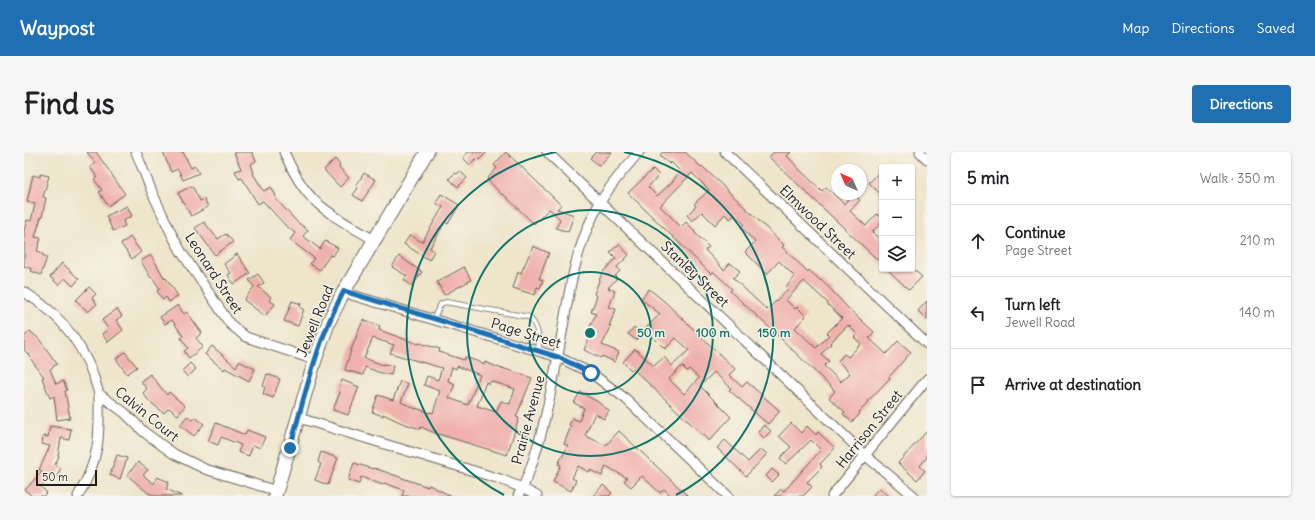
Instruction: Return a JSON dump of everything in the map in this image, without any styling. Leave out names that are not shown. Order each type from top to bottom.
[{"type":"street","name":"Leonard Street","points":[[136,152],[152,192],[172,235],[182,253],[230,324],[246,337],[315,360]]},
{"type":"street","points":[[284,152],[295,174],[314,200],[327,211],[374,240]]},
{"type":"street","name":"Jewell Road","points":[[276,493],[315,360],[329,321],[344,291],[427,152]]},
{"type":"street","name":"Stanley Street","points":[[547,152],[866,456],[914,496]]},
{"type":"street","name":"Prairie Avenue","points":[[520,492],[540,438],[553,383],[574,269],[589,225],[599,203],[611,185],[639,152]]},
{"type":"street","name":"Elmwood Street","points":[[725,152],[927,344]]},
{"type":"street","points":[[920,152],[927,159]]},
{"type":"street","name":"Page Street","points":[[344,291],[558,357],[591,373],[618,392],[728,496]]},
{"type":"street","name":"Calvin Court","points":[[24,292],[43,305],[65,326],[85,356],[95,376],[99,394],[126,412],[144,432],[174,454],[205,469],[276,493]]},
{"type":"street","name":"Harrison Street","points":[[832,496],[927,380]]},
{"type":"street","points":[[78,496],[88,477],[96,454],[99,394]]},
{"type":"street","points":[[299,418],[500,480],[520,492],[537,496]]},
{"type":"lane","points":[[432,319],[441,304],[446,302],[529,317],[538,333],[539,352]]},
{"type":"building","points":[[87,152],[96,152],[125,194],[108,206],[99,192],[102,190],[94,179],[97,177],[90,167],[95,163]]},
{"type":"building","points":[[163,152],[183,152],[191,168],[195,166],[199,173],[183,180],[178,169],[171,172]]},
{"type":"building","points":[[234,152],[252,152],[256,161],[251,164],[253,174],[264,191],[271,187],[276,196],[274,197],[297,222],[308,230],[303,236],[320,249],[325,241],[338,248],[333,256],[330,255],[320,270],[310,264],[314,258],[290,240],[295,233],[285,225],[263,201],[258,204],[242,178],[239,179],[235,171],[241,169]]},
{"type":"building","points":[[468,152],[487,152],[478,161],[475,159],[470,165],[463,158]]},
{"type":"building","points":[[506,152],[561,205],[557,209],[574,215],[568,232],[556,228],[560,219],[549,209],[534,224],[487,179],[497,168],[494,165]]},
{"type":"building","points":[[596,152],[612,152],[599,166],[590,158]]},
{"type":"building","points":[[663,152],[685,152],[701,167],[702,166],[784,245],[782,247],[808,272],[809,270],[821,281],[822,280],[847,307],[874,332],[869,338],[886,354],[898,341],[911,352],[889,377],[890,378],[868,401],[869,402],[859,412],[860,414],[852,422],[843,414],[845,412],[829,398],[835,391],[730,291],[732,289],[714,272],[711,274],[628,193],[653,169],[659,175],[648,187],[657,196],[672,182],[680,171],[671,162],[669,164],[660,155]],"holes":[[[692,173],[709,190],[694,204],[696,206],[687,215],[692,221],[702,212],[715,225],[725,214],[730,219],[735,215],[744,224],[741,227],[755,242],[745,252],[767,274],[779,261],[795,277],[786,287],[788,289],[767,310],[733,278],[740,271],[730,263],[724,270],[705,250],[709,247],[694,232],[695,231],[686,222],[681,227],[660,206]],[[804,281],[842,318],[827,333],[829,335],[816,348],[795,328],[806,316],[797,307],[795,309],[786,300]],[[848,325],[857,334],[854,337],[861,344],[848,357],[844,354],[838,361],[850,373],[841,382],[824,366],[829,361],[821,354],[831,344],[830,343]]]},
{"type":"building","points":[[774,152],[791,152],[787,156],[822,191],[826,187],[831,192],[831,200],[840,200],[844,204],[848,200],[860,200],[850,211],[866,226],[877,214],[879,216],[879,225],[872,232],[879,239],[879,261],[769,157]]},
{"type":"building","points":[[335,159],[340,165],[339,167],[349,178],[340,187],[324,170]]},
{"type":"building","points":[[460,171],[467,178],[458,187],[449,179],[455,173],[457,174]]},
{"type":"building","points":[[879,172],[879,192],[869,183]]},
{"type":"building","points":[[364,173],[376,180],[362,201],[353,195],[358,188],[356,186]]},
{"type":"building","points":[[40,174],[49,176],[43,197],[46,198],[42,217],[35,237],[41,238],[37,251],[43,253],[42,255],[47,257],[41,275],[24,266],[24,230],[27,220],[31,221],[35,204],[27,202],[33,175],[40,177]]},
{"type":"building","points":[[192,186],[200,201],[204,199],[208,207],[191,216],[178,193]]},
{"type":"building","points":[[441,194],[459,205],[448,224],[445,222],[430,248],[434,251],[429,260],[404,244],[410,235],[422,242],[443,207],[436,203]]},
{"type":"building","points":[[127,206],[132,216],[123,221],[125,226],[113,231],[106,216]]},
{"type":"building","points":[[204,222],[218,239],[226,234],[233,242],[215,255],[195,228]]},
{"type":"building","points":[[130,237],[141,252],[132,259],[121,244]]},
{"type":"building","points":[[619,244],[629,255],[617,267],[620,271],[615,276],[617,278],[608,288],[615,291],[609,307],[616,309],[609,326],[611,327],[602,345],[619,352],[615,362],[602,356],[601,358],[584,350],[591,335],[587,333],[596,314],[591,312],[597,296],[594,294],[602,273],[616,258],[610,252]]},
{"type":"building","points":[[533,246],[549,253],[539,279],[543,280],[540,288],[537,287],[535,295],[513,288],[518,272],[521,273]]},
{"type":"building","points":[[237,254],[250,273],[234,284],[228,275],[231,273],[224,264]]},
{"type":"building","points":[[151,255],[165,279],[166,278],[178,296],[169,302],[166,297],[163,300],[157,291],[160,289],[152,277],[151,278],[141,261]]},
{"type":"building","points":[[399,256],[422,272],[412,286],[404,280],[407,276],[392,267]]},
{"type":"building","points":[[62,263],[79,279],[73,286],[65,278],[59,285],[50,277]]},
{"type":"building","points":[[464,267],[471,280],[444,295],[437,282]]},
{"type":"building","points":[[915,271],[922,277],[909,290],[890,272],[915,272]]},
{"type":"building","points":[[258,274],[264,283],[258,287],[271,297],[269,300],[275,304],[265,316],[244,300],[254,287],[249,280]]},
{"type":"building","points":[[89,287],[96,294],[92,298],[97,304],[88,312],[76,300]]},
{"type":"building","points":[[649,289],[665,302],[735,369],[729,375],[742,387],[747,382],[780,411],[768,424],[729,390],[731,388],[714,372],[700,386],[731,417],[709,441],[633,369],[631,370],[623,362],[635,349],[654,366],[664,357],[672,366],[689,350],[676,338],[665,349],[645,329],[660,314],[641,299]],"holes":[[[682,366],[687,371],[689,369],[699,378],[684,394],[669,379]]]},
{"type":"building","points":[[292,301],[301,304],[300,308],[304,309],[298,326],[284,321]]},
{"type":"building","points":[[927,301],[927,320],[918,311]]},
{"type":"building","points":[[178,305],[184,314],[187,312],[202,333],[196,338],[203,347],[189,358],[184,351],[188,348],[181,338],[183,336],[172,320],[165,324],[160,317]]},
{"type":"building","points":[[117,309],[122,316],[116,320],[123,330],[108,342],[102,334],[108,329],[102,320]]},
{"type":"building","points":[[363,320],[380,326],[379,330],[418,344],[440,349],[439,352],[464,360],[465,357],[485,364],[485,362],[532,378],[516,417],[519,418],[507,455],[435,433],[421,427],[420,429],[402,423],[383,414],[383,416],[372,412],[378,395],[393,400],[400,381],[408,384],[401,402],[416,409],[433,413],[440,391],[424,385],[427,376],[438,380],[442,368],[390,353],[394,345],[373,338],[364,358],[383,365],[393,366],[391,375],[365,367],[363,375],[345,370]],"holes":[[[457,366],[480,375],[468,405],[449,398],[455,384],[448,381],[452,367],[456,369]],[[491,381],[515,389],[510,404],[501,401],[496,412],[477,406],[486,382],[489,384]]]},
{"type":"building","points":[[634,327],[642,334],[636,340],[628,334]]},
{"type":"building","points":[[30,331],[39,339],[57,364],[50,369],[56,384],[63,381],[67,390],[65,391],[70,418],[57,420],[54,396],[50,398],[42,378],[44,377],[30,358],[31,357],[24,350],[24,337]]},
{"type":"building","points":[[212,346],[236,367],[239,361],[255,369],[249,381],[225,368],[224,370],[205,354]]},
{"type":"building","points":[[125,352],[137,367],[127,374],[116,359]]},
{"type":"building","points":[[190,363],[196,369],[188,377],[182,371]]},
{"type":"building","points":[[150,374],[167,395],[169,392],[185,406],[178,415],[169,408],[164,413],[149,401],[143,393],[147,389],[141,381]]},
{"type":"building","points":[[267,374],[280,379],[273,398],[263,394],[265,387],[263,386]]},
{"type":"building","points":[[342,380],[359,387],[348,415],[333,410],[340,392],[338,391]]},
{"type":"building","points":[[580,392],[598,402],[609,411],[604,419],[595,413],[585,436],[606,445],[619,431],[688,496],[671,496],[664,489],[660,493],[642,476],[631,487],[624,481],[627,478],[606,466],[602,476],[590,470],[589,472],[578,466],[572,478],[576,480],[571,491],[553,482],[561,465],[558,464],[568,446],[564,444],[571,426],[569,425],[572,418],[579,421],[584,408],[574,403]]},
{"type":"building","points":[[187,416],[192,420],[195,417],[204,424],[194,436],[180,425]]},
{"type":"building","points":[[216,423],[245,435],[247,430],[265,437],[260,448],[253,445],[249,456],[238,452],[241,445],[221,437],[218,445],[208,441]]},
{"type":"building","points":[[791,423],[801,433],[807,426],[816,435],[818,432],[835,448],[820,464],[822,467],[807,482],[812,487],[803,496],[774,496],[781,489],[784,491],[821,450],[811,440],[786,464],[780,458],[791,447],[779,436]]},
{"type":"building","points":[[764,425],[771,431],[764,438],[758,432]]},
{"type":"building","points":[[50,426],[71,429],[69,440],[61,438],[59,456],[55,465],[61,468],[56,478],[51,475],[41,487],[47,493],[44,496],[32,496],[25,490],[42,471],[39,470],[50,446],[42,444],[43,436],[48,437]]},
{"type":"building","points":[[927,431],[927,457],[920,466],[925,471],[917,480],[898,463]]},
{"type":"building","points":[[725,440],[748,462],[761,449],[767,454],[746,476],[717,448]]},
{"type":"building","points":[[321,452],[338,458],[328,485],[315,480],[321,464],[318,462]]},
{"type":"building","points":[[117,455],[127,458],[120,479],[110,475]]},
{"type":"building","points":[[138,462],[148,470],[143,475],[154,484],[157,477],[169,482],[166,489],[182,496],[156,496],[148,493],[127,475]]},
{"type":"building","points":[[354,463],[373,469],[374,468],[428,487],[429,485],[451,496],[402,496],[404,490],[384,483],[383,485],[361,477],[359,484],[348,480]]},
{"type":"building","points":[[772,469],[779,475],[772,482],[766,476]]},
{"type":"building","points":[[603,485],[612,493],[609,496],[593,496]]},
{"type":"building","points":[[879,488],[889,496],[872,496]]},
{"type":"route","points":[[290,448],[315,360],[335,308],[344,291],[352,295],[558,357],[591,373]]}]
